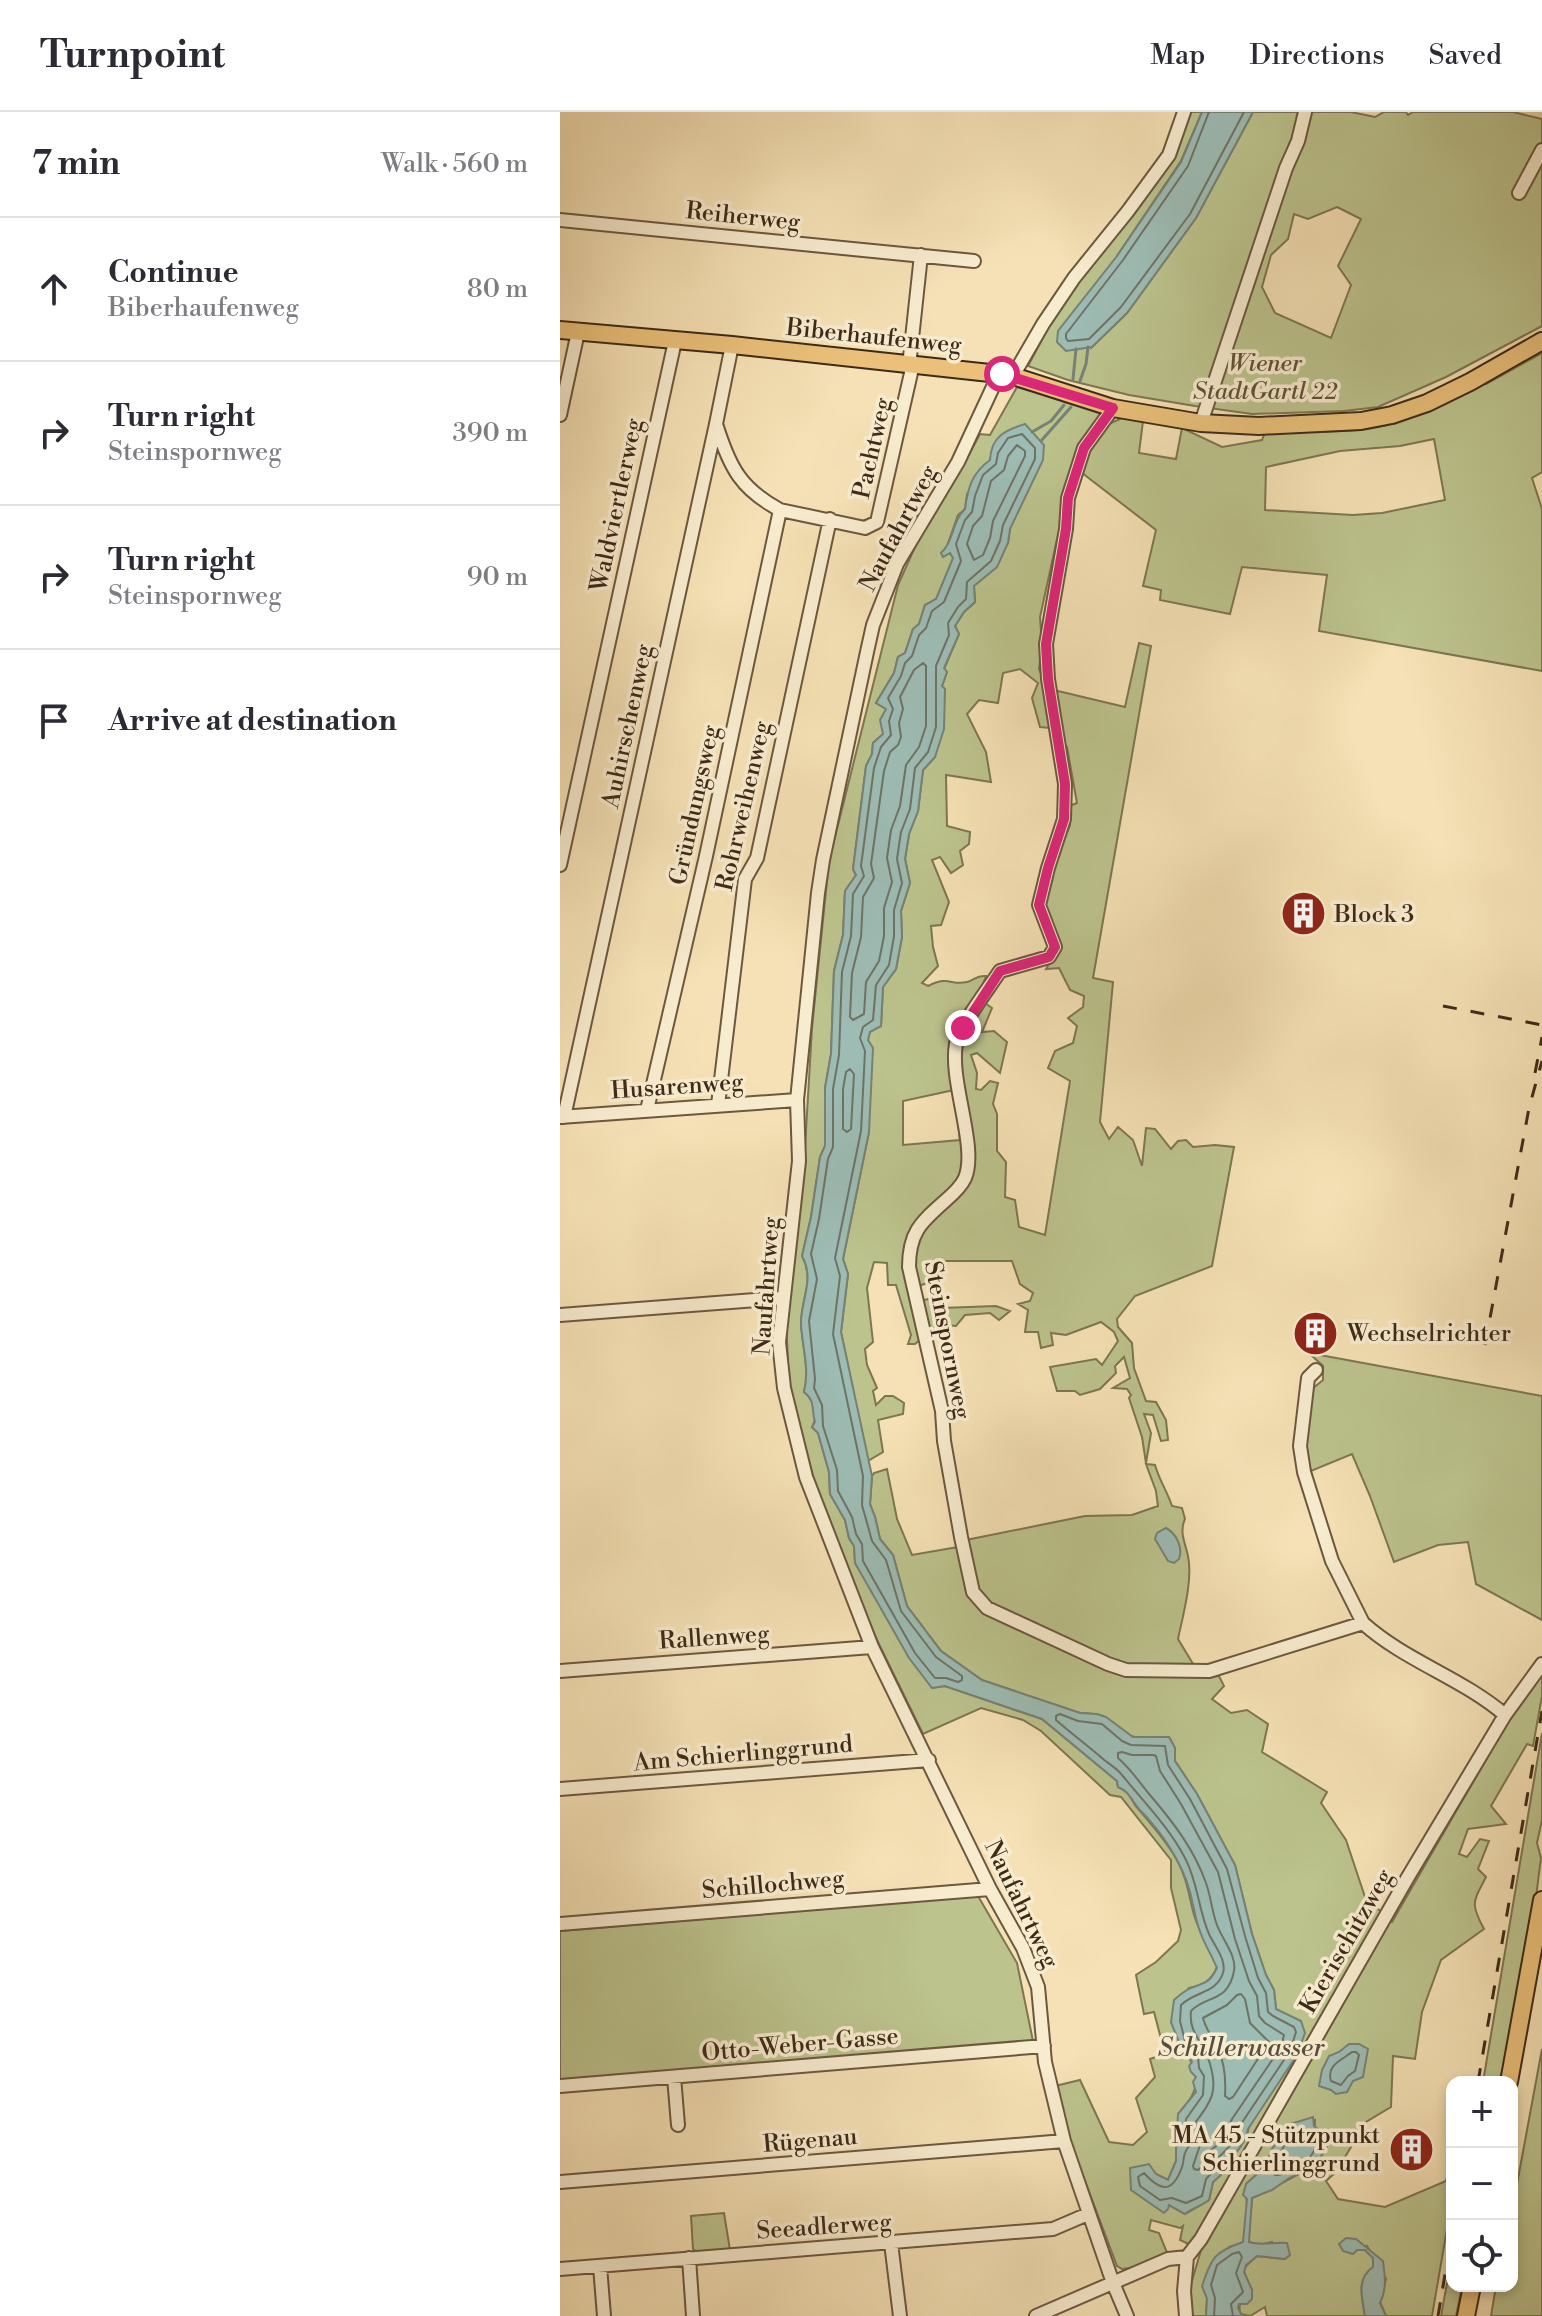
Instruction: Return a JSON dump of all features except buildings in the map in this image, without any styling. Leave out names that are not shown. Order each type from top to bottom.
[{"type":"main road","name":"Biberhaufenweg","points":[[560,330],[1006,375],[1113,408],[1201,423],[1259,426],[1361,421],[1392,415],[1427,403],[1470,382],[1542,341]]},
{"type":"main road","points":[[1510,2076],[1542,1900]]},
{"type":"main road","points":[[1466,2316],[1471,2292]]},
{"type":"street","name":"Naufahrtweg","points":[[1127,2316],[1064,2141],[1052,2094],[1038,1987],[1023,1948],[990,1889],[872,1647],[806,1477],[784,1388],[779,1342],[799,1161],[797,1100],[823,860],[873,625],[897,564],[1006,375],[1074,278],[1169,155],[1184,112]]},
{"type":"street","points":[[1201,423],[1286,168],[1298,141],[1305,112]]},
{"type":"street","points":[[1519,193],[1542,150]]},
{"type":"street","name":"Reiherweg","points":[[560,220],[974,261]]},
{"type":"street","points":[[911,364],[921,255]]},
{"type":"street","points":[[560,415],[578,332]]},
{"type":"street","name":"Waldviertlerweg","points":[[560,865],[675,341]]},
{"type":"street","name":"Auhirschenweg","points":[[562,1117],[732,345]]},
{"type":"street","name":"Pachtweg","points":[[716,424],[730,464],[754,494],[780,510],[865,528],[877,522],[911,377],[911,364]]},
{"type":"street","name":"Steinspornweg","points":[[1113,408],[1084,448],[1068,498],[1066,529],[1046,644],[1048,679],[1065,784],[1064,819],[1039,905],[1055,947],[1049,957],[1000,971],[963,1028],[956,1044],[957,1079],[968,1156],[965,1178],[954,1194],[916,1230],[909,1249],[909,1267],[942,1411],[944,1441],[961,1537],[973,1592],[987,1608],[1126,1670],[1209,1671],[1363,1623]]},
{"type":"street","name":"Gründungsweg","points":[[647,1110],[706,856],[780,510]]},
{"type":"street","name":"Rohrweihenweg","points":[[718,1105],[745,879],[757,858],[830,519]]},
{"type":"street","name":"Husarenweg","points":[[562,1117],[797,1100]]},
{"type":"street","points":[[560,1315],[782,1298]]},
{"type":"street","points":[[1316,1370],[1308,1378],[1306,1392],[1300,1446],[1304,1472],[1332,1561],[1363,1623],[1383,1641],[1488,1700],[1505,1715]]},
{"type":"street","name":"Rallenweg","points":[[560,1671],[872,1647]]},
{"type":"street","name":"Kierischitzweg","points":[[1187,2257],[1201,2239],[1408,1877],[1505,1715],[1542,1664]]},
{"type":"street","name":"Am Schierlinggrund","points":[[560,1789],[929,1760]]},
{"type":"street","name":"Schillochweg","points":[[560,1924],[990,1889]]},
{"type":"street","name":"Otto-Weber-Gasse","points":[[560,2086],[1044,2046]]},
{"type":"street","points":[[674,2077],[678,2125]]},
{"type":"street","name":"Rügenau","points":[[560,2182],[1064,2141]]},
{"type":"street","name":"Seeadlerweg","points":[[560,2269],[1053,2229],[1088,2214]]},
{"type":"street","points":[[891,2243],[900,2316]]},
{"type":"street","points":[[1036,2316],[1168,2259],[1187,2257],[1184,2291],[1186,2316]]},
{"type":"street","points":[[689,2258],[693,2316]]},
{"type":"street","points":[[600,2266],[604,2316]]},
{"type":"green space","name":"Wiener StadtGartl 22","points":[[1187,112],[1202,112],[1181,161],[1117,256],[1092,347],[1127,313],[1196,218],[1253,112],[1351,112],[1375,117],[1384,112],[1406,112],[1408,115],[1413,112],[1513,112],[1542,119],[1542,326],[1446,377],[1378,407],[1344,411],[1252,414],[1195,406],[1129,395],[1068,380],[1028,366],[1060,306],[1138,207],[1173,155]],"holes":[[[1337,207],[1361,219],[1338,266],[1351,285],[1331,338],[1275,313],[1262,287],[1271,255],[1288,239],[1294,214],[1308,219]]]},
{"type":"green space","points":[[1542,353],[1542,472],[1532,478],[1542,509],[1542,671],[1319,631],[1327,575],[1242,567],[1230,614],[1160,600],[1161,590],[1143,586],[1156,530],[1073,466],[1040,617],[1042,646],[1039,669],[1050,728],[1040,727],[1032,698],[1038,683],[1020,669],[1003,673],[998,703],[979,700],[967,714],[986,752],[991,782],[946,775],[947,826],[970,832],[969,844],[960,851],[963,865],[951,873],[940,857],[932,860],[949,902],[941,925],[931,926],[938,966],[922,983],[928,986],[941,981],[961,983],[986,976],[978,998],[992,1008],[982,1032],[994,1031],[1007,1042],[1000,1073],[977,1053],[971,1055],[977,1073],[976,1089],[981,1090],[990,1081],[998,1083],[993,1104],[997,1114],[997,1151],[1006,1162],[1005,1197],[1015,1200],[1019,1227],[1045,1235],[1070,1081],[1048,1068],[1055,1051],[1073,1043],[1077,1026],[1068,1018],[1083,1007],[1084,996],[1070,990],[1059,968],[1046,969],[1060,944],[1044,906],[1053,868],[1070,825],[1069,806],[1077,803],[1067,747],[1061,741],[1054,690],[1125,707],[1139,643],[1151,646],[1093,978],[1113,982],[1100,1122],[1109,1139],[1118,1127],[1133,1140],[1142,1166],[1146,1128],[1155,1129],[1171,1149],[1178,1141],[1186,1140],[1193,1147],[1234,1147],[1212,1266],[1135,1296],[1117,1319],[1118,1327],[1132,1343],[1134,1368],[1146,1401],[1156,1402],[1166,1420],[1168,1440],[1161,1441],[1153,1415],[1144,1414],[1151,1433],[1146,1463],[1142,1437],[1129,1398],[1131,1395],[1127,1389],[1113,1388],[1130,1378],[1124,1357],[1115,1366],[1116,1373],[1100,1389],[1080,1395],[1075,1391],[1057,1391],[1050,1367],[1096,1359],[1102,1365],[1118,1341],[1114,1332],[1101,1322],[1066,1335],[1051,1333],[1053,1345],[1041,1348],[1038,1332],[1025,1332],[1028,1310],[1018,1304],[1030,1301],[1033,1293],[1020,1284],[1012,1261],[941,1261],[927,1264],[927,1283],[916,1287],[919,1301],[939,1297],[942,1308],[996,1306],[1010,1311],[999,1320],[990,1313],[965,1315],[956,1326],[938,1327],[915,1344],[908,1344],[911,1335],[896,1285],[888,1285],[887,1263],[874,1262],[867,1288],[873,1342],[865,1349],[867,1365],[877,1388],[873,1391],[876,1405],[885,1396],[893,1396],[904,1403],[903,1414],[878,1420],[883,1452],[868,1461],[841,1332],[848,1274],[843,1259],[869,1132],[869,1032],[881,1026],[883,987],[896,969],[902,937],[901,911],[910,883],[905,859],[909,834],[918,811],[923,770],[935,757],[942,686],[947,672],[944,669],[959,634],[955,626],[975,602],[974,586],[1008,543],[1010,529],[990,460],[967,494],[965,509],[958,515],[946,549],[954,558],[936,600],[925,605],[905,653],[898,657],[894,673],[876,703],[886,709],[883,734],[873,743],[866,766],[853,869],[856,875],[845,891],[843,935],[834,971],[831,1054],[825,1088],[825,1146],[820,1157],[802,1256],[807,1273],[801,1323],[806,1366],[804,1392],[814,1408],[812,1427],[818,1433],[829,1472],[830,1494],[845,1520],[854,1546],[855,1563],[932,1688],[945,1686],[1042,1719],[1117,1781],[1118,1787],[1128,1794],[1168,1846],[1180,1867],[1196,1922],[1217,1967],[1206,1982],[1189,1988],[1171,2022],[1190,2058],[1196,2079],[1195,2090],[1178,2114],[1184,2142],[1176,2147],[1176,2161],[1168,2180],[1156,2174],[1169,2205],[1185,2214],[1209,2200],[1213,2182],[1224,2172],[1225,2161],[1232,2158],[1247,2135],[1276,2009],[1274,1990],[1252,1934],[1235,1865],[1197,1794],[1175,1761],[1175,1748],[1169,1737],[1131,1736],[1103,1716],[1080,1713],[982,1680],[941,1651],[907,1606],[893,1555],[880,1539],[870,1504],[874,1473],[887,1469],[897,1519],[912,1555],[958,1547],[966,1540],[1085,1516],[1132,1515],[1158,1506],[1146,1464],[1155,1465],[1172,1506],[1182,1508],[1185,1519],[1183,1533],[1189,1576],[1178,1639],[1201,1677],[1219,1676],[1224,1686],[1212,1699],[1231,1713],[1247,1710],[1268,1724],[1262,1752],[1327,1792],[1321,1803],[1346,1840],[1365,1897],[1392,1922],[1505,1727],[1542,1672],[1542,1696],[1533,1746],[1527,1744],[1491,1806],[1506,1824],[1468,1829],[1459,1854],[1467,1857],[1480,1839],[1489,1841],[1478,1869],[1486,1877],[1475,1903],[1484,1929],[1441,1960],[1422,2012],[1415,2059],[1393,2056],[1391,2107],[1366,2122],[1336,2172],[1326,2181],[1338,2199],[1385,2207],[1446,2181],[1446,2235],[1432,2316],[1386,2316],[1380,2302],[1386,2279],[1367,2246],[1357,2250],[1365,2250],[1373,2258],[1373,2267],[1362,2283],[1365,2316],[1267,2316],[1265,2307],[1250,2316],[1241,2314],[1240,2304],[1252,2290],[1244,2272],[1246,2266],[1257,2256],[1284,2259],[1272,2242],[1259,2245],[1249,2242],[1249,2229],[1243,2243],[1229,2247],[1207,2299],[1206,2316],[1191,2316],[1189,2291],[1201,2250],[1180,2240],[1183,2226],[1180,2228],[1151,2220],[1149,2230],[1159,2233],[1168,2255],[1138,2267],[1122,2269],[1117,2266],[1070,2141],[1055,2086],[1080,2080],[1109,2142],[1133,2145],[1147,2132],[1136,2098],[1155,2077],[1150,2059],[1165,2054],[1154,2012],[1144,2014],[1136,1975],[1156,1962],[1178,1941],[1181,1930],[1171,1888],[1171,1860],[1121,1797],[1110,1795],[1041,1731],[1023,1720],[981,1708],[923,1734],[839,1552],[813,1476],[789,1385],[786,1318],[805,1148],[812,1028],[829,861],[898,585],[919,538],[980,434],[990,435],[1017,387],[1093,408],[1111,423],[1122,418],[1143,421],[1139,453],[1176,459],[1182,428],[1222,447],[1262,440],[1265,432],[1360,430],[1403,420],[1483,382],[1486,384]],"holes":[[[1434,439],[1445,500],[1382,513],[1353,515],[1265,510],[1266,467],[1340,451],[1400,446]],[[954,1090],[960,1140],[903,1145],[903,1101]],[[1315,2120],[1314,2167],[1252,2198],[1251,2212],[1247,2213],[1246,2184],[1266,2166],[1287,2125]]]},
{"type":"green space","points":[[1309,1353],[1542,1396],[1542,1620],[1476,1584],[1468,1542],[1438,1545],[1394,1562],[1352,1454],[1311,1471],[1306,1453],[1312,1389],[1323,1380],[1323,1366]]},
{"type":"green space","points":[[1542,1733],[1542,1820],[1537,1843],[1541,1858],[1532,1928],[1501,2076],[1484,2076]]},
{"type":"green space","points":[[978,1896],[1017,1963],[1033,2041],[560,2080],[560,1931]]},
{"type":"green space","points":[[1542,2049],[1542,2316],[1491,2316],[1495,2292],[1518,2292],[1518,2179]]},
{"type":"green space","points":[[724,2213],[730,2250],[697,2252],[693,2249],[691,2216]]},
{"type":"green space","points":[[1446,2289],[1446,2292],[1461,2292],[1456,2316],[1441,2316]]},
{"type":"water","points":[[1202,112],[1253,112],[1196,218],[1127,313],[1092,347],[1066,351],[1057,342],[1058,331],[1117,256],[1181,162]]},
{"type":"water","name":"Schillerwasser","points":[[1025,424],[1044,445],[1043,460],[1010,529],[1008,543],[997,567],[974,586],[975,602],[955,626],[959,634],[944,668],[947,672],[942,686],[945,689],[944,729],[935,757],[923,770],[918,811],[909,834],[905,859],[910,883],[901,911],[902,937],[896,969],[883,987],[881,1026],[870,1032],[868,1040],[873,1048],[869,1132],[843,1259],[848,1274],[841,1332],[872,1476],[870,1504],[880,1539],[893,1555],[907,1606],[941,1651],[982,1680],[1080,1713],[1106,1717],[1133,1737],[1169,1737],[1175,1748],[1175,1761],[1197,1794],[1235,1865],[1252,1934],[1274,1990],[1276,2009],[1301,2021],[1305,2033],[1297,2055],[1248,2129],[1240,2148],[1225,2161],[1224,2172],[1213,2182],[1209,2200],[1185,2214],[1169,2205],[1164,2213],[1131,2190],[1130,2168],[1149,2164],[1156,2174],[1168,2180],[1176,2161],[1176,2147],[1184,2142],[1177,2135],[1178,2114],[1196,2092],[1193,2082],[1196,2077],[1189,2066],[1192,2062],[1188,2056],[1178,2052],[1175,2045],[1179,2042],[1171,2022],[1174,2000],[1187,1990],[1207,1982],[1217,1968],[1199,1929],[1182,1869],[1163,1837],[1128,1794],[1118,1787],[1117,1781],[1042,1719],[945,1686],[932,1688],[909,1658],[855,1563],[854,1546],[845,1520],[830,1494],[829,1472],[818,1433],[812,1427],[815,1422],[812,1402],[804,1392],[806,1366],[801,1323],[807,1273],[802,1256],[820,1157],[825,1146],[825,1088],[831,1054],[834,971],[843,935],[845,891],[856,875],[853,869],[866,766],[873,743],[883,734],[880,720],[886,709],[876,703],[894,673],[898,657],[905,653],[925,605],[936,599],[953,558],[950,553],[943,557],[941,553],[965,509],[972,481],[990,460],[997,440],[1006,432]]},
{"type":"water","points":[[1166,1528],[1180,1546],[1179,1559],[1174,1563],[1168,1561],[1155,1539],[1157,1533]]},
{"type":"water","points":[[1349,2044],[1359,2044],[1368,2049],[1363,2077],[1353,2081],[1347,2092],[1336,2094],[1319,2086],[1322,2070],[1329,2056]]},
{"type":"water","points":[[1313,2117],[1314,2126],[1324,2134],[1327,2147],[1314,2167],[1252,2198],[1249,2242],[1287,2243],[1290,2255],[1285,2259],[1257,2256],[1246,2265],[1244,2272],[1252,2290],[1252,2299],[1247,2304],[1239,2304],[1238,2308],[1245,2316],[1206,2316],[1207,2299],[1202,2286],[1209,2268],[1220,2253],[1243,2242],[1247,2199],[1243,2195],[1246,2184],[1266,2166],[1287,2125]]},
{"type":"water","points":[[1346,2238],[1356,2239],[1383,2261],[1385,2288],[1380,2303],[1386,2316],[1365,2316],[1362,2283],[1373,2267],[1373,2258],[1365,2250],[1357,2250],[1353,2254],[1343,2251],[1339,2244]]},
{"type":"waterway","points":[[1080,381],[1088,347]]},
{"type":"waterway","points":[[1073,379],[1076,349]]},
{"type":"waterway","points":[[1032,432],[1051,421],[1064,405]]},
{"type":"waterway","points":[[1041,441],[1071,407]]},
{"type":"railway","points":[[1443,1006],[1542,1025]]},
{"type":"railway","points":[[1535,1073],[1542,1037]]},
{"type":"railway","points":[[1485,1345],[1529,1108],[1542,1061]]},
{"type":"railway","points":[[1479,2076],[1542,1711]]},
{"type":"railway","points":[[1438,2316],[1446,2269]]},
{"type":"place","name":"Block 3","points":[[1303,914]]},
{"type":"place","name":"Wechselrichter","points":[[1316,1333]]},
{"type":"place","name":"MA 45 - Stützpunkt Schierlinggrund","points":[[1411,2149]]},
{"type":"route","points":[[963,1028],[1000,971],[1049,957],[1055,947],[1039,905],[1064,819],[1065,784],[1048,679],[1046,644],[1066,529],[1068,498],[1084,448],[1113,408],[1002,374]]}]
